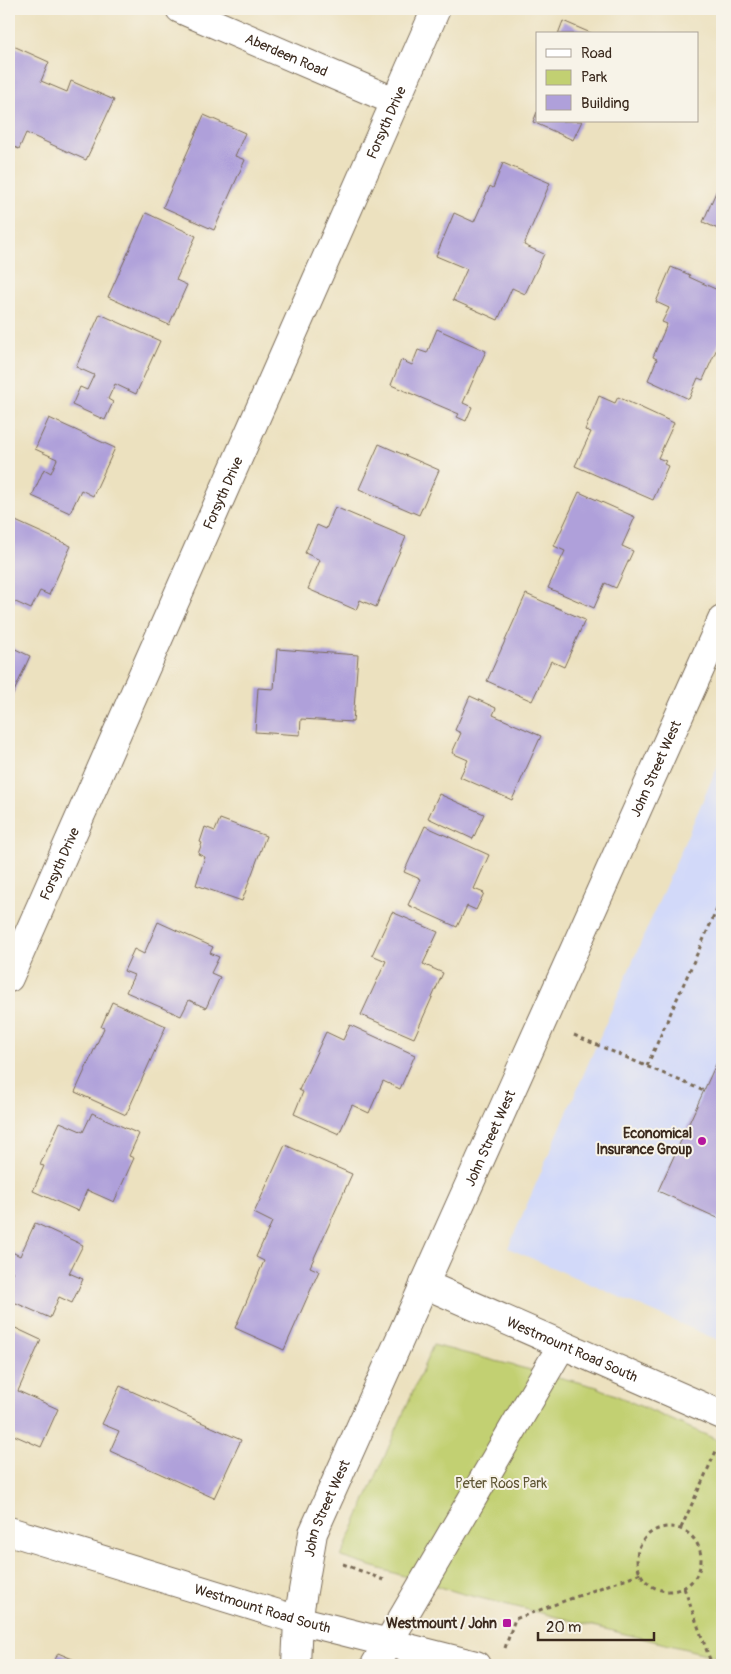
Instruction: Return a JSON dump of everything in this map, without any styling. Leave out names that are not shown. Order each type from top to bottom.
[{"type":"street","name":"Aberdeen Road","points":[[180,9],[394,101]]},
{"type":"street","name":"Forsyth Drive","points":[[9,978],[436,9]]},
{"type":"street","name":"John Street West","points":[[296,1665],[298,1620],[313,1533],[722,620]]},
{"type":"street","name":"Westmount Road South","points":[[424,1284],[562,1345],[722,1428]]},
{"type":"street","points":[[381,1654],[562,1345]]},
{"type":"street","name":"Westmount Road South","points":[[9,1531],[50,1542],[298,1620],[381,1654],[476,1665]]},
{"type":"path","points":[[647,1066],[722,898]]},
{"type":"path","points":[[542,1021],[704,1091]]},
{"type":"path","points":[[681,1528],[722,1428]]},
{"type":"path","points":[[664,1527],[681,1528],[695,1538],[702,1553],[700,1570],[691,1584],[684,1588],[675,1592],[658,1590],[644,1580],[640,1573],[637,1565],[638,1548],[648,1534],[664,1527]]},
{"type":"path","points":[[337,1561],[384,1580]]},
{"type":"path","points":[[503,1656],[515,1620],[640,1573]]},
{"type":"path","points":[[684,1588],[712,1665]]},
{"type":"shaded area","points":[[722,756],[722,1342],[508,1248]]},
{"type":"green space","name":"Peter Roos Park","points":[[433,1345],[597,1387],[722,1442],[722,1658],[460,1593],[341,1557]]},
{"type":"building","points":[[563,21],[588,32],[559,32]]},
{"type":"building","points":[[9,44],[49,62],[41,81],[67,92],[71,81],[114,100],[86,160],[26,133],[19,149],[9,145]]},
{"type":"building","points":[[536,114],[536,122],[582,122],[573,140],[533,122]]},
{"type":"building","points":[[204,115],[245,133],[235,156],[245,160],[214,230],[163,207]]},
{"type":"building","points":[[503,163],[550,183],[524,245],[544,254],[525,294],[512,288],[498,320],[453,300],[467,269],[436,256],[454,213],[474,222],[490,186],[493,188]]},
{"type":"building","points":[[722,178],[722,231],[703,222]]},
{"type":"building","points":[[146,213],[196,236],[176,280],[187,285],[169,325],[108,297]]},
{"type":"building","points":[[671,267],[722,292],[722,337],[703,380],[698,378],[689,399],[648,380],[657,359],[653,357],[667,324],[662,322],[669,308],[656,302]]},
{"type":"building","points":[[100,314],[160,341],[136,394],[115,384],[108,399],[113,402],[105,420],[72,405],[80,387],[87,390],[94,375],[76,367]]},
{"type":"building","points":[[437,329],[486,351],[463,403],[472,407],[466,421],[457,417],[459,414],[391,385],[401,360],[412,365],[418,350],[427,353]]},
{"type":"building","points":[[599,396],[615,403],[618,397],[674,423],[658,458],[666,461],[664,464],[668,466],[653,500],[575,466],[591,432],[585,430]]},
{"type":"building","points":[[49,418],[115,448],[93,496],[81,490],[70,513],[32,496],[44,469],[51,473],[57,459],[35,449]]},
{"type":"building","points":[[379,444],[439,470],[419,515],[359,489]]},
{"type":"building","points":[[579,492],[635,517],[622,546],[633,551],[616,588],[605,583],[594,608],[548,588],[565,551],[554,546]]},
{"type":"building","points":[[335,507],[406,537],[376,607],[360,600],[356,610],[308,589],[320,560],[305,553],[317,525],[326,529]]},
{"type":"building","points":[[9,518],[71,546],[49,595],[40,591],[31,609],[9,599]]},
{"type":"building","points":[[526,594],[585,620],[564,667],[551,661],[532,701],[487,681]]},
{"type":"building","points":[[9,646],[30,656],[9,703]]},
{"type":"building","points":[[277,649],[358,655],[353,722],[301,719],[300,735],[255,732],[258,688],[274,689]]},
{"type":"building","points":[[470,696],[496,708],[493,715],[541,736],[512,800],[460,777],[468,760],[452,753],[461,733],[455,730]]},
{"type":"building","points":[[439,794],[484,814],[473,839],[428,818]]},
{"type":"building","points":[[220,819],[266,836],[242,901],[196,885],[205,857],[198,854],[205,827],[215,831]]},
{"type":"building","points":[[425,826],[489,855],[474,889],[484,893],[476,910],[467,906],[457,927],[408,905],[420,879],[404,872]]},
{"type":"building","points":[[392,912],[438,932],[423,964],[443,973],[414,1038],[361,1015],[386,961],[372,955]]},
{"type":"building","points":[[158,922],[213,947],[210,953],[219,957],[211,973],[220,977],[206,1008],[189,1000],[181,1016],[126,992],[134,975],[124,971],[134,949],[144,954]]},
{"type":"building","points":[[112,1002],[166,1026],[126,1115],[75,1092],[104,1028],[101,1027]]},
{"type":"building","points":[[350,1025],[415,1055],[400,1089],[383,1081],[369,1113],[352,1105],[339,1134],[294,1114],[303,1092],[299,1090],[326,1032],[343,1040]]},
{"type":"building","name":"Economical Insurance Group","points":[[722,1051],[722,1220],[658,1191]]},
{"type":"building","points":[[92,1113],[139,1134],[129,1156],[134,1158],[114,1202],[87,1190],[78,1211],[33,1191],[44,1166],[40,1165],[60,1122],[83,1132]]},
{"type":"building","points":[[285,1145],[352,1174],[310,1267],[319,1271],[284,1350],[235,1328],[264,1261],[256,1257],[272,1222],[254,1213]]},
{"type":"building","points":[[35,1223],[83,1245],[69,1273],[83,1279],[72,1303],[59,1297],[50,1318],[9,1300],[9,1281],[13,1272],[9,1270],[9,1260],[12,1252],[20,1256]]},
{"type":"building","points":[[9,1325],[41,1340],[18,1391],[58,1409],[41,1447],[9,1433]]},
{"type":"building","points":[[120,1386],[241,1440],[214,1498],[110,1451],[119,1431],[102,1424]]},
{"type":"building","points":[[58,1653],[87,1665],[53,1665]]},
{"type":"place","name":"Economical Insurance Group","points":[[702,1141]]},
{"type":"place","name":"Westmount / John","points":[[507,1623]]}]
